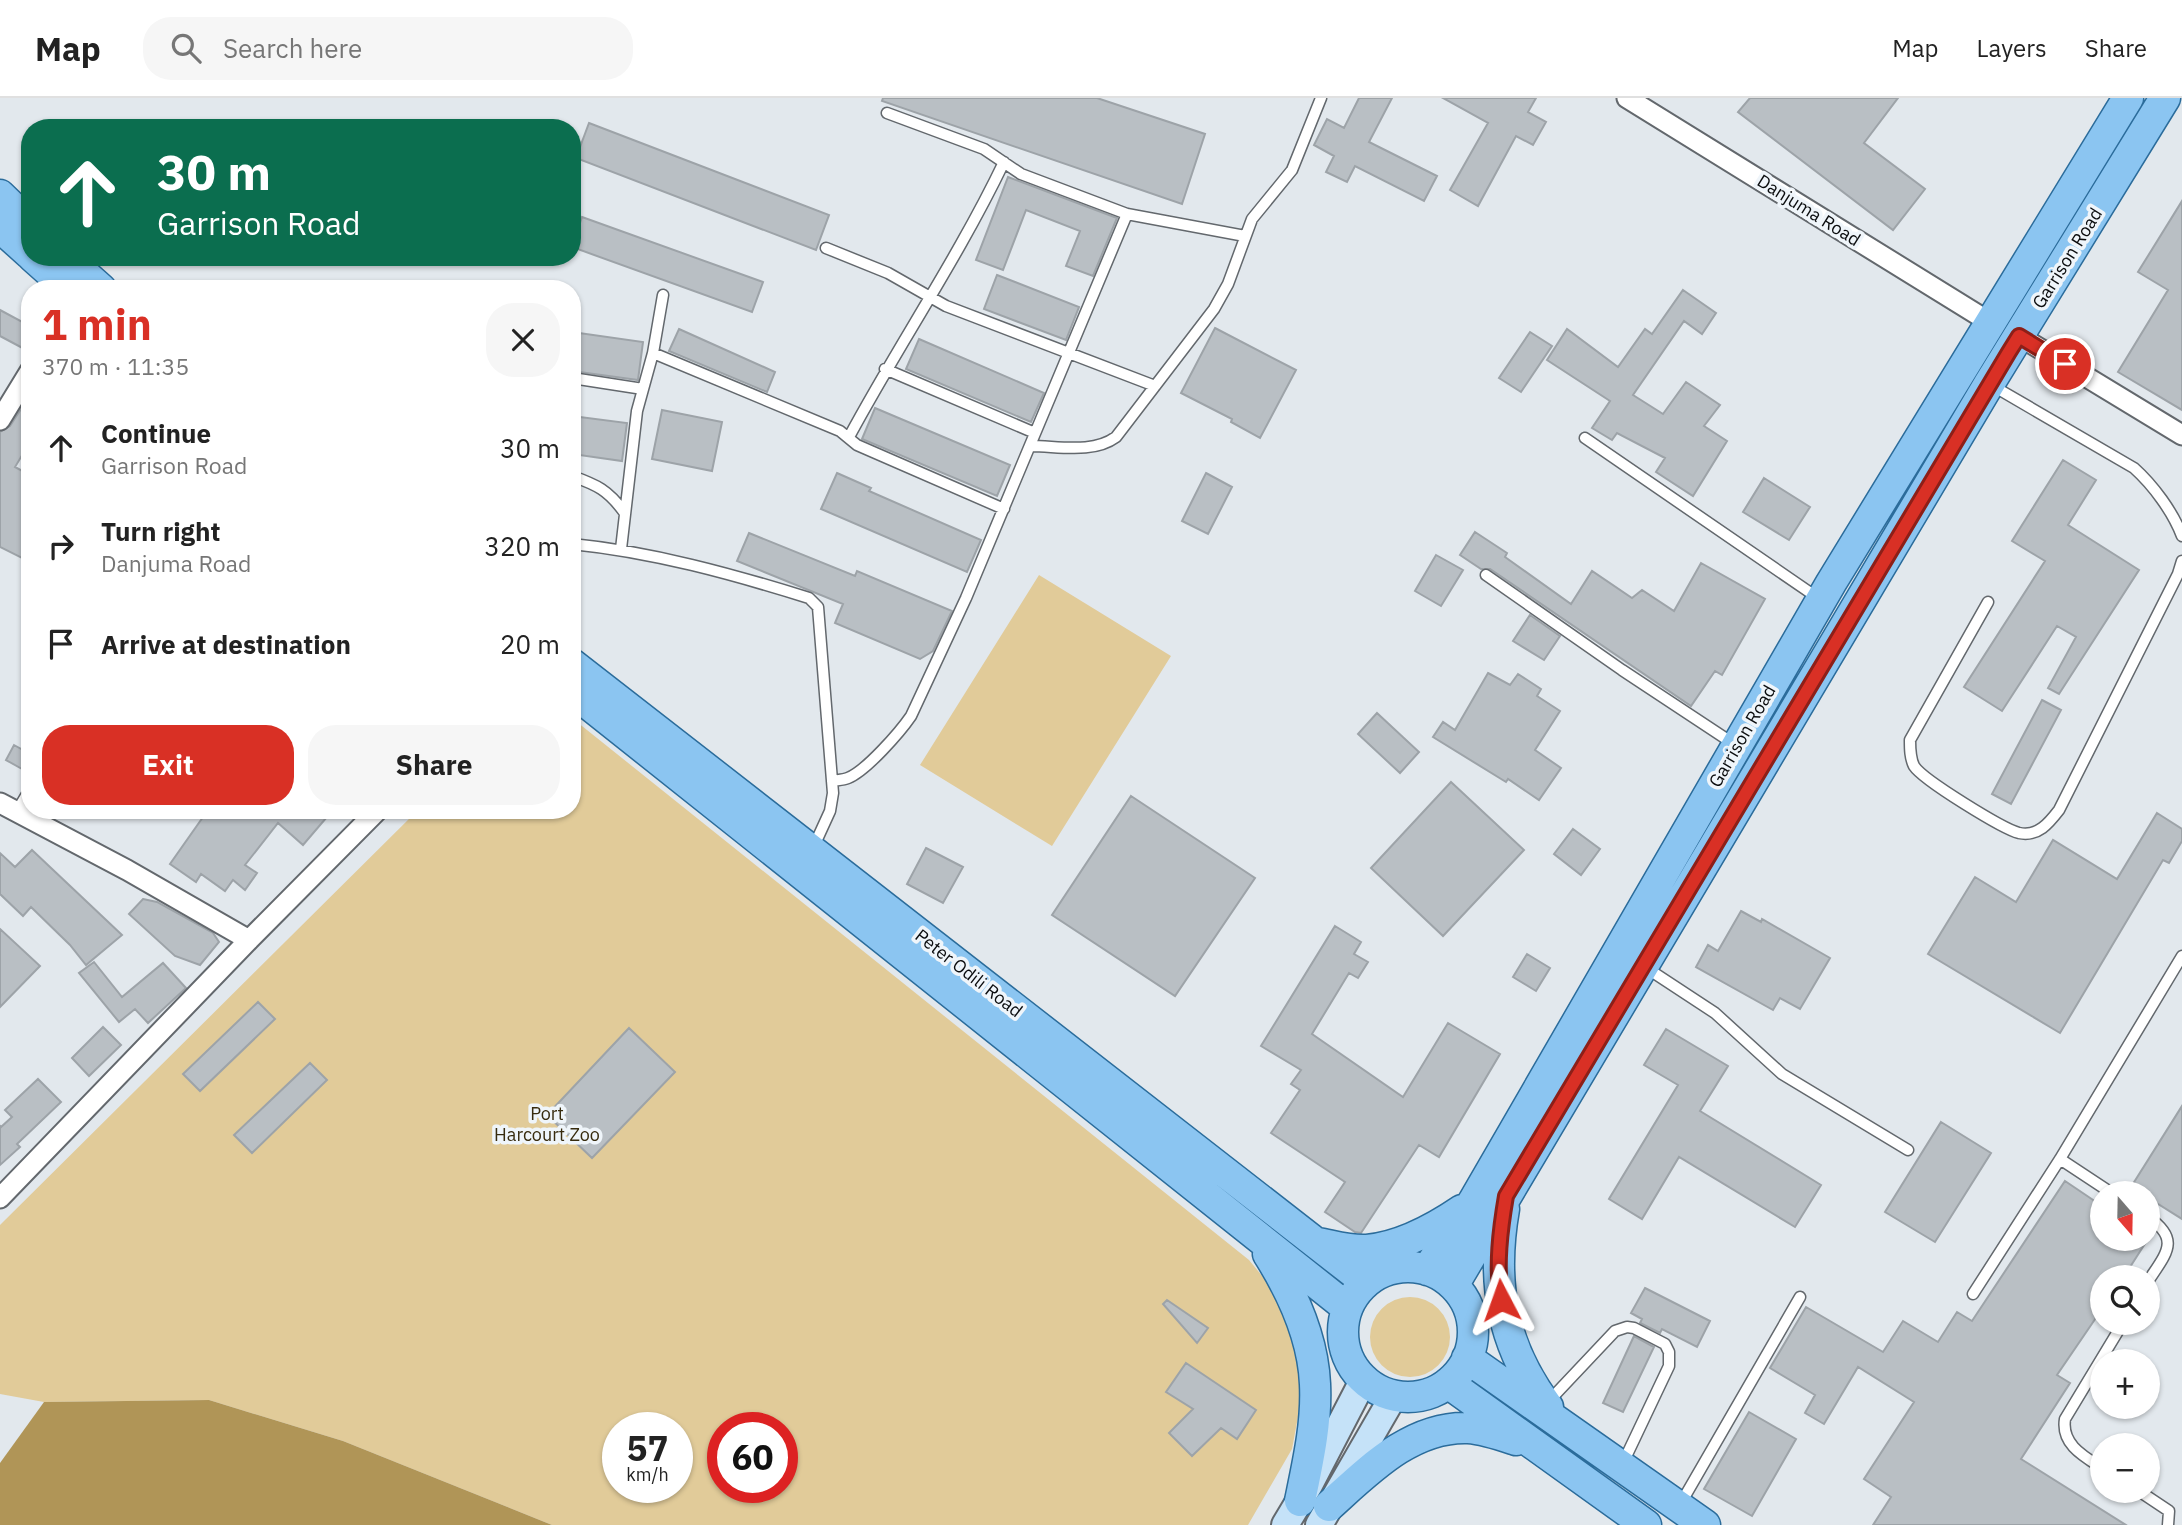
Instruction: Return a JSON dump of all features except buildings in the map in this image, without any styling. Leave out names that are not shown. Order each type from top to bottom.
[{"type":"main road","name":"Garrison Road","points":[[1427,1270],[1474,1202],[1821,600],[2128,98]]},
{"type":"main road","name":"Garrison Road","points":[[1454,1284],[1645,967],[1989,384],[2165,98]]},
{"type":"main road","points":[[0,195],[21,215]]},
{"type":"main road","points":[[0,227],[21,246]]},
{"type":"main road","points":[[43,266],[59,280]]},
{"type":"main road","points":[[75,266],[91,280]]},
{"type":"main road","name":"Peter Odili Road","points":[[581,671],[1366,1282]]},
{"type":"main road","name":"Peter Odili Road","points":[[581,698],[1345,1307]]},
{"type":"main road","points":[[1506,1196],[1500,1234],[1498,1278],[1505,1322],[1519,1362],[1549,1413]]},
{"type":"main road","points":[[1311,1241],[1366,1250],[1391,1245],[1437,1227],[1474,1202]]},
{"type":"main road","points":[[1257,1235],[1289,1287],[1308,1340],[1315,1382],[1311,1442],[1293,1513]]},
{"type":"main road","points":[[1401,1267],[1427,1270],[1454,1284],[1470,1311],[1473,1331],[1467,1358],[1448,1383],[1429,1393],[1393,1397],[1370,1385],[1354,1369],[1345,1349],[1342,1327],[1345,1307],[1366,1282],[1379,1273],[1401,1267]]},
{"type":"main road","points":[[1467,1358],[1705,1525]]},
{"type":"main road","points":[[1293,1513],[1364,1379]]},
{"type":"main road","points":[[1448,1383],[1646,1525]]},
{"type":"main road","points":[[1324,1516],[1393,1397]]},
{"type":"main road","points":[[1324,1516],[1370,1469],[1395,1450],[1421,1438],[1448,1430],[1469,1428],[1532,1445]]},
{"type":"street","name":"Danjuma Road","points":[[1629,98],[1991,323]]},
{"type":"street","points":[[2019,336],[2182,435]]},
{"type":"street","points":[[0,420],[21,386]]},
{"type":"street","points":[[31,819],[249,940]]},
{"type":"street","points":[[0,1198],[369,819]]},
{"type":"lane","points":[[1031,446],[1093,447],[1106,444],[1116,437],[1214,309],[1227,284],[1252,219],[1292,170],[1321,98]]},
{"type":"lane","points":[[887,113],[984,149],[1021,174],[1127,214],[1245,236]]},
{"type":"lane","points":[[849,437],[886,369],[979,214],[1004,162]]},
{"type":"lane","points":[[832,781],[857,773],[900,732],[911,716],[966,598],[1127,214]]},
{"type":"lane","points":[[825,248],[888,273],[946,306],[1155,386]]},
{"type":"lane","points":[[621,549],[637,411],[653,353],[663,295]]},
{"type":"lane","points":[[653,353],[828,426],[858,445],[1004,509]]},
{"type":"lane","points":[[886,369],[1035,433]]},
{"type":"lane","points":[[581,379],[643,389]]},
{"type":"lane","points":[[1989,384],[2026,403],[2134,468],[2143,476],[2178,524],[2182,536]]},
{"type":"lane","points":[[1585,438],[1821,600]]},
{"type":"lane","points":[[581,479],[611,495],[624,512]]},
{"type":"lane","points":[[581,545],[621,549],[738,576],[809,598],[818,607],[832,781],[830,811],[812,850]]},
{"type":"lane","points":[[1988,602],[1910,740],[1909,751],[1914,766],[1927,780],[2019,833],[2032,832],[2049,824],[2059,810],[2178,574],[2182,561]]},
{"type":"lane","points":[[1486,575],[1737,746]]},
{"type":"lane","points":[[1973,1294],[2060,1159],[2182,956]]},
{"type":"lane","points":[[1645,967],[1716,1013],[1782,1074],[1908,1150]]},
{"type":"lane","points":[[2060,1159],[2093,1181]]},
{"type":"lane","points":[[2158,1265],[2170,1246],[2169,1235],[2160,1224]]},
{"type":"lane","points":[[1678,1507],[1800,1297]]},
{"type":"lane","points":[[1549,1413],[1615,1331],[1634,1328],[1665,1344],[1669,1352],[1670,1366],[1621,1466]]},
{"type":"lane","points":[[2090,1460],[2068,1441],[2063,1430],[2065,1419],[2116,1335]]},
{"type":"lane","points":[[2157,1503],[2169,1511],[2168,1525]]},
{"type":"green space","points":[[1039,575],[1171,656],[1052,846],[920,765]]},
{"type":"green space","name":"Port Harcourt Zoo","points":[[581,725],[1249,1260],[1281,1299],[1301,1371],[1300,1406],[1292,1449],[1248,1525],[552,1525],[343,1441],[209,1400],[44,1402],[0,1394],[0,1225],[409,819],[581,819]]},
{"type":"green space","points":[[1410,1297],[1425,1300],[1438,1309],[1447,1322],[1450,1337],[1447,1352],[1438,1365],[1425,1374],[1410,1377],[1395,1374],[1382,1365],[1373,1352],[1370,1337],[1373,1322],[1382,1309],[1395,1300]]},
{"type":"shaded area","points":[[209,1400],[343,1441],[552,1525],[0,1525],[0,1463],[44,1402]]},
{"type":"route","points":[[1501,1300],[1498,1278],[1500,1234],[1506,1196],[1723,836],[2009,352],[2019,336],[2065,364]]}]
